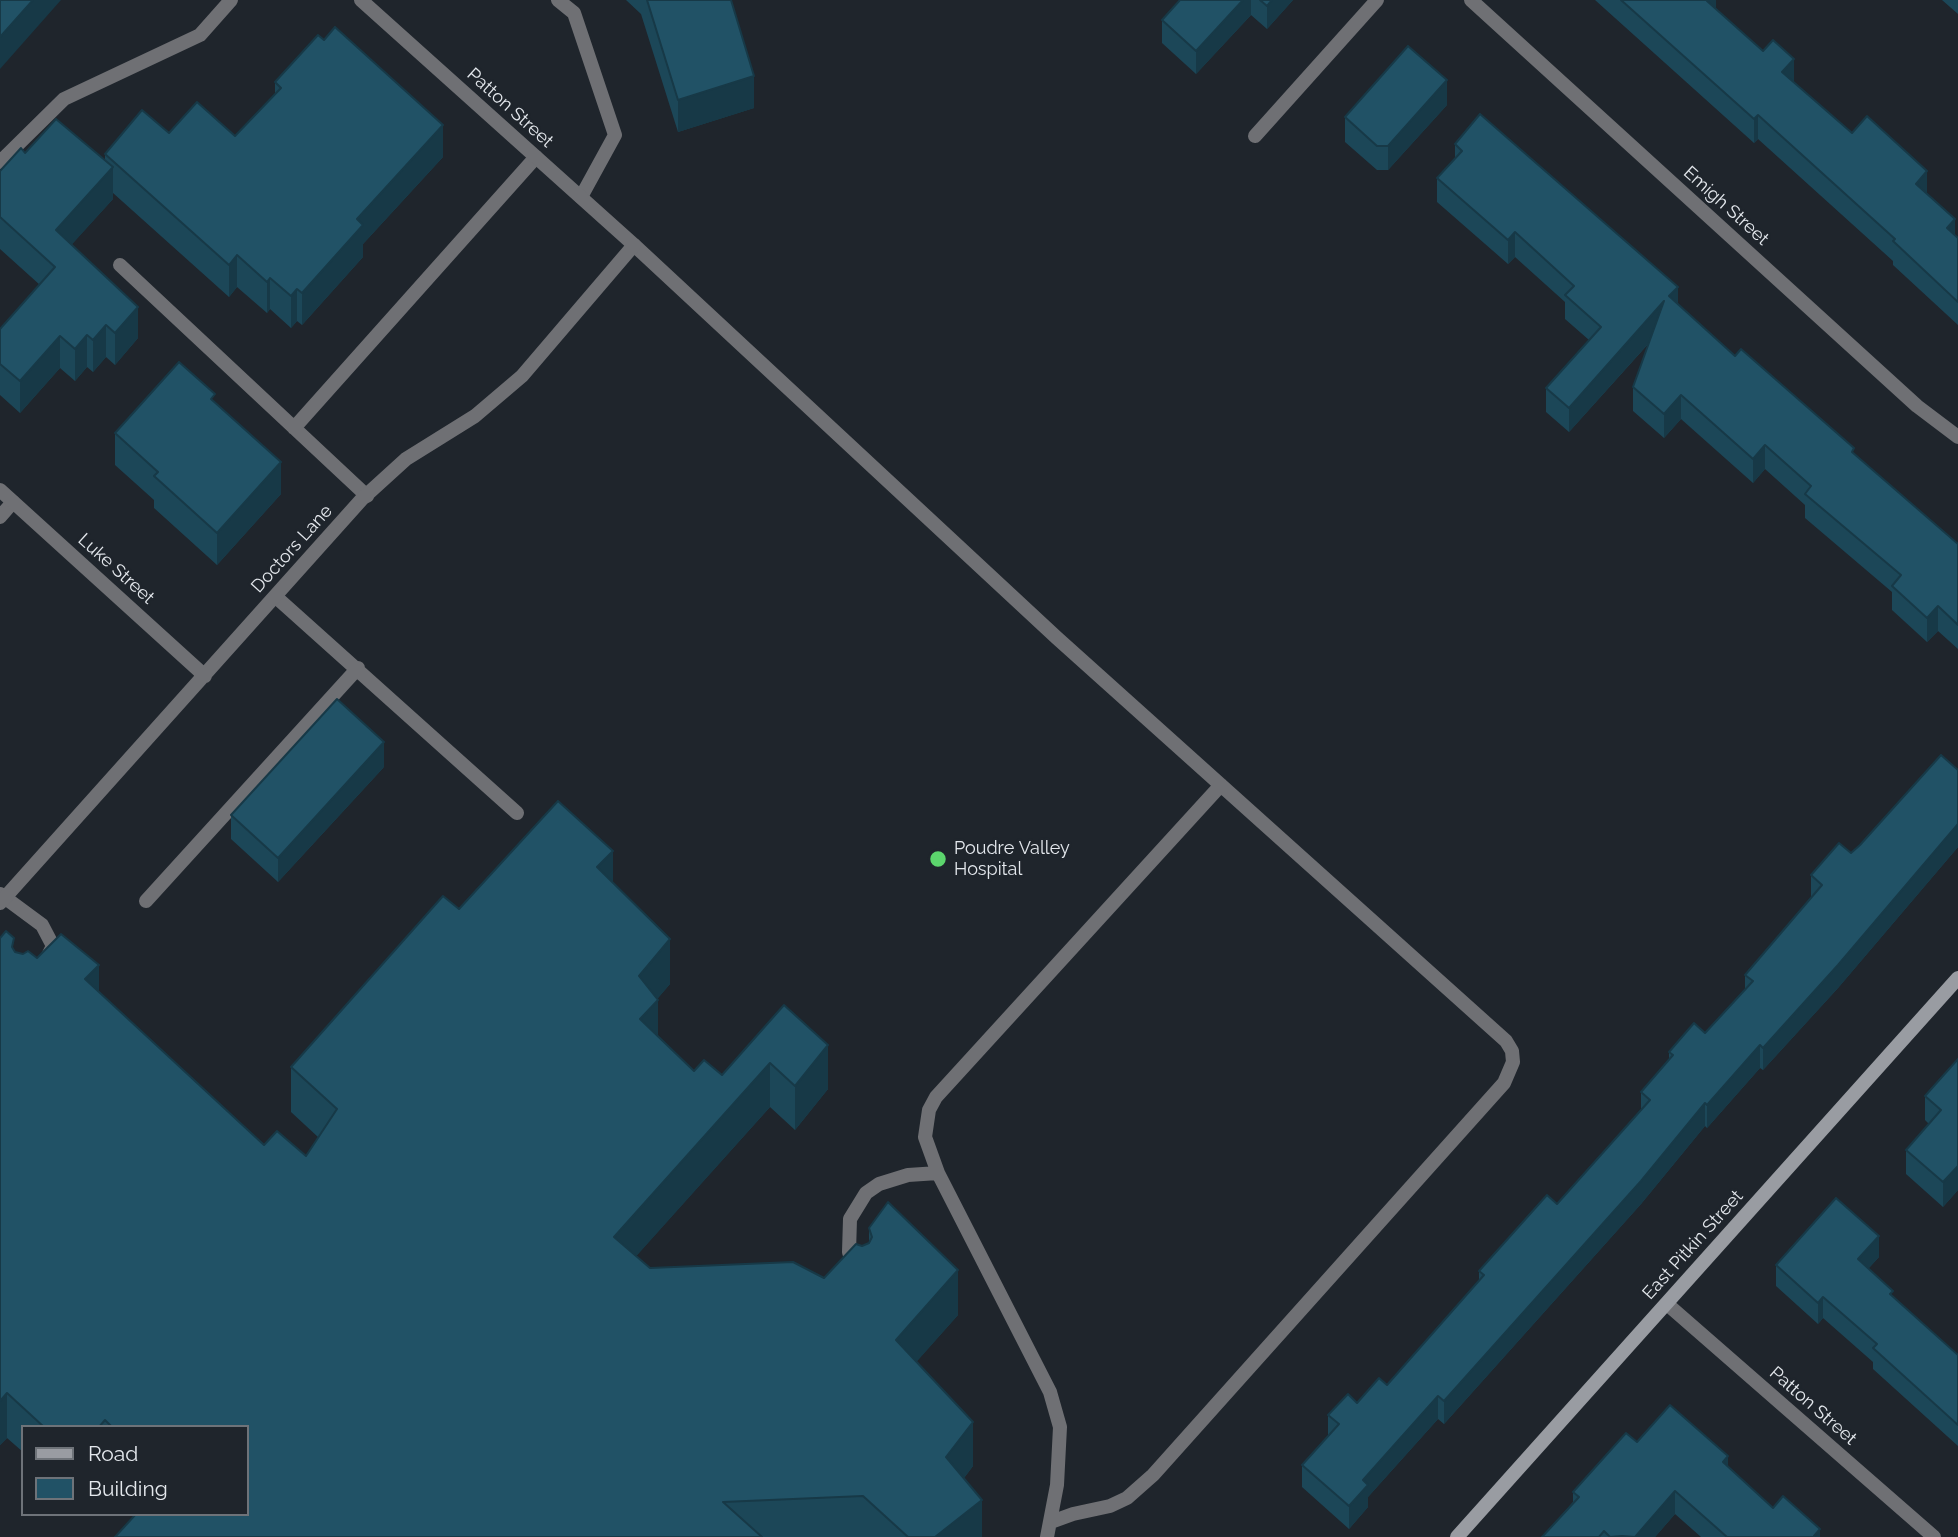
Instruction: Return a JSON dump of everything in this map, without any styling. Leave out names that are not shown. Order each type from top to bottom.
[{"type":"street","points":[[0,162],[64,99],[200,34],[231,0]]},
{"type":"street","name":"Patton Street","points":[[360,0],[634,245],[1057,638],[1506,1041],[1513,1062],[1504,1083],[1147,1481],[1127,1498],[1110,1506],[1051,1522]]},
{"type":"street","points":[[558,0],[574,13],[615,135],[580,197]]},
{"type":"street","points":[[1255,136],[1377,0]]},
{"type":"street","name":"Emigh Street","points":[[1471,0],[1917,406],[1958,436]]},
{"type":"street","points":[[294,428],[536,157]]},
{"type":"street","name":"Doctors Lane","points":[[1,898],[205,676],[366,495],[406,459],[475,416],[522,376],[634,245]]},
{"type":"street","points":[[120,265],[366,495]]},
{"type":"street","name":"Luke Street","points":[[0,490],[205,676]]},
{"type":"street","points":[[0,517],[13,502]]},
{"type":"street","points":[[276,597],[517,813]]},
{"type":"street","points":[[146,901],[358,668]]},
{"type":"street","points":[[1047,1537],[1057,1485],[1060,1427],[1050,1392],[938,1173],[925,1137],[929,1110],[936,1097],[1221,785]]},
{"type":"street","points":[[1,898],[42,925],[53,946],[37,971]]},
{"type":"street","name":"East Pitkin Street","points":[[1457,1537],[1958,978]]},
{"type":"street","points":[[862,1281],[849,1252],[850,1219],[856,1204],[879,1184],[908,1175],[938,1173]]},
{"type":"street","name":"Patton Street","points":[[1667,1304],[1934,1537]]},
{"type":"building","points":[[0,0],[33,0],[0,37]]},
{"type":"building","points":[[647,0],[731,0],[754,76],[678,100]]},
{"type":"building","points":[[1180,0],[1243,0],[1196,51],[1162,20]]},
{"type":"building","points":[[1260,0],[1272,0],[1267,6]]},
{"type":"building","points":[[1621,0],[1708,0],[1763,51],[1773,40],[1794,59],[1782,72],[1852,133],[1867,116],[1927,171],[1916,184],[1955,219],[1947,228],[1958,238],[1958,302],[1893,241],[1895,239],[1758,115],[1754,119]]},
{"type":"building","points":[[335,27],[443,125],[357,219],[363,225],[302,293],[297,289],[291,296],[270,278],[267,282],[237,255],[229,265],[105,154],[142,110],[169,133],[197,102],[235,136],[281,88],[275,82],[318,35],[324,40]]},
{"type":"building","points":[[1408,46],[1447,80],[1388,146],[1377,146],[1345,117]]},
{"type":"building","points":[[1480,114],[1678,287],[1669,296],[1735,356],[1741,349],[1854,448],[1852,452],[1958,544],[1958,625],[1938,606],[1927,618],[1892,586],[1901,575],[1805,494],[1811,486],[1765,445],[1753,459],[1681,395],[1664,414],[1633,387],[1664,301],[1569,408],[1546,388],[1601,327],[1565,295],[1574,286],[1515,232],[1508,240],[1437,178],[1462,151],[1455,144]]},
{"type":"building","points":[[56,119],[113,167],[56,230],[138,307],[115,333],[106,325],[93,340],[87,335],[75,349],[60,336],[20,381],[0,364],[0,329],[55,267],[0,217],[0,171],[21,148],[25,153]]},
{"type":"building","points":[[179,362],[215,394],[211,399],[281,462],[217,533],[154,476],[158,472],[115,433]]},
{"type":"building","points":[[337,699],[384,742],[278,858],[231,815]]},
{"type":"building","points":[[1941,755],[1958,770],[1958,824],[1838,965],[1763,1048],[1760,1045],[1707,1105],[1705,1103],[1641,1181],[1444,1401],[1438,1396],[1363,1480],[1368,1485],[1349,1506],[1302,1465],[1339,1424],[1328,1415],[1348,1394],[1357,1403],[1379,1378],[1387,1385],[1484,1275],[1479,1271],[1547,1195],[1557,1204],[1650,1100],[1641,1092],[1673,1055],[1669,1052],[1694,1023],[1705,1033],[1753,981],[1745,975],[1822,885],[1811,875],[1839,843],[1851,853],[1860,845]]},
{"type":"building","points":[[558,801],[613,851],[597,867],[670,939],[639,976],[658,1000],[640,1019],[694,1071],[704,1060],[722,1075],[784,1005],[828,1045],[795,1086],[770,1063],[614,1237],[650,1268],[793,1262],[824,1278],[856,1244],[862,1246],[869,1243],[872,1237],[869,1228],[888,1202],[958,1270],[896,1340],[973,1422],[946,1457],[982,1500],[935,1537],[908,1537],[863,1496],[723,1502],[762,1537],[115,1537],[134,1516],[248,1516],[248,1425],[110,1425],[105,1420],[101,1425],[42,1425],[7,1393],[0,1401],[0,938],[6,931],[14,938],[12,947],[15,952],[23,954],[28,951],[37,958],[61,934],[99,965],[85,979],[264,1145],[277,1131],[306,1156],[337,1109],[291,1067],[443,896],[459,909]]},
{"type":"building","points":[[1958,1059],[1958,1166],[1943,1182],[1906,1150],[1941,1110],[1925,1096]]},
{"type":"building","points":[[1836,1198],[1879,1236],[1858,1259],[1893,1291],[1890,1294],[1958,1355],[1958,1425],[1873,1348],[1877,1344],[1823,1297],[1818,1303],[1776,1265]]},
{"type":"building","points":[[1670,1405],[1728,1456],[1723,1462],[1773,1508],[1783,1496],[1820,1529],[1815,1537],[1727,1537],[1675,1491],[1635,1537],[1610,1537],[1604,1531],[1599,1537],[1542,1537],[1579,1497],[1573,1492],[1626,1433],[1637,1442]]},
{"type":"place","name":"Poudre Valley Hospital","points":[[938,859]]}]
